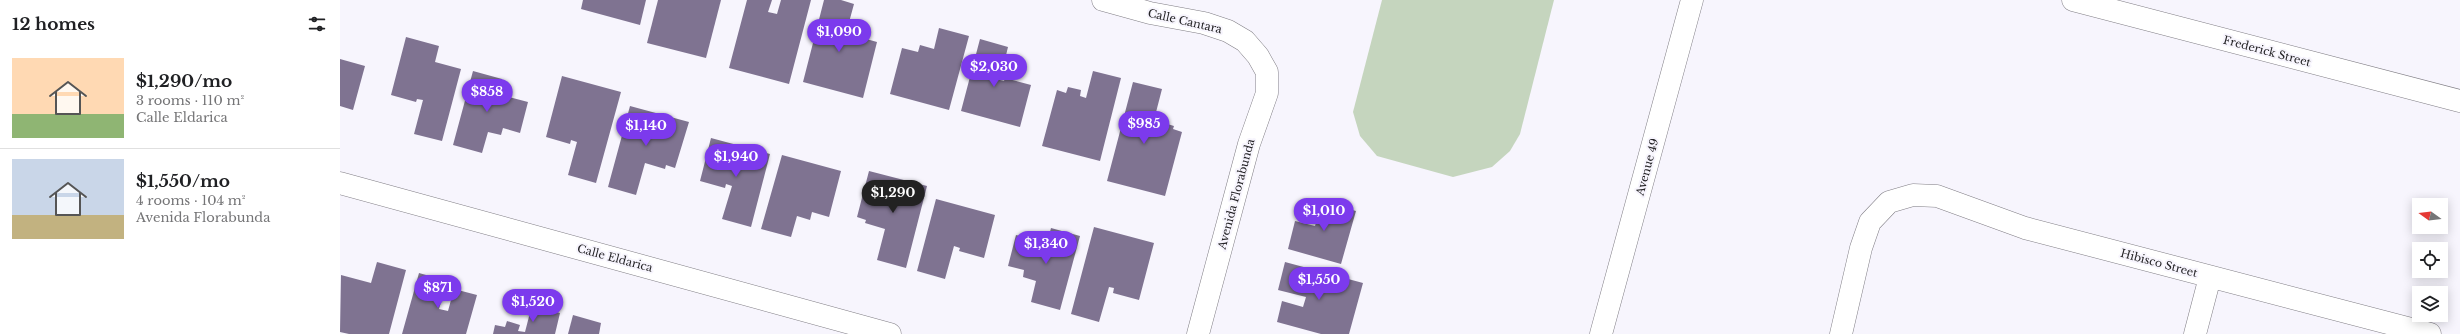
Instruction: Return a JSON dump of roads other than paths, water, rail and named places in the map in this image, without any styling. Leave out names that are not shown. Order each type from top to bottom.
[{"type":"street","name":"Calle Cantara","points":[[1103,0],[1150,13],[1228,30],[1245,41],[1258,56]]},
{"type":"street","name":"Avenue 49","points":[[1602,334],[1692,0]]},
{"type":"street","name":"Frederick Street","points":[[2073,0],[2460,101]]},
{"type":"street","name":"Avenida Florabunda","points":[[1198,334],[1249,144],[1267,93],[1267,72],[1258,56]]},
{"type":"street","name":"Calle Eldarica","points":[[340,183],[890,334]]},
{"type":"street","name":"Hibisco Street","points":[[1841,334],[1861,248],[1870,222],[1889,202],[1913,195],[1937,196],[2025,228],[2430,334]]},
{"type":"street","points":[[2195,334],[2210,277]]}]
